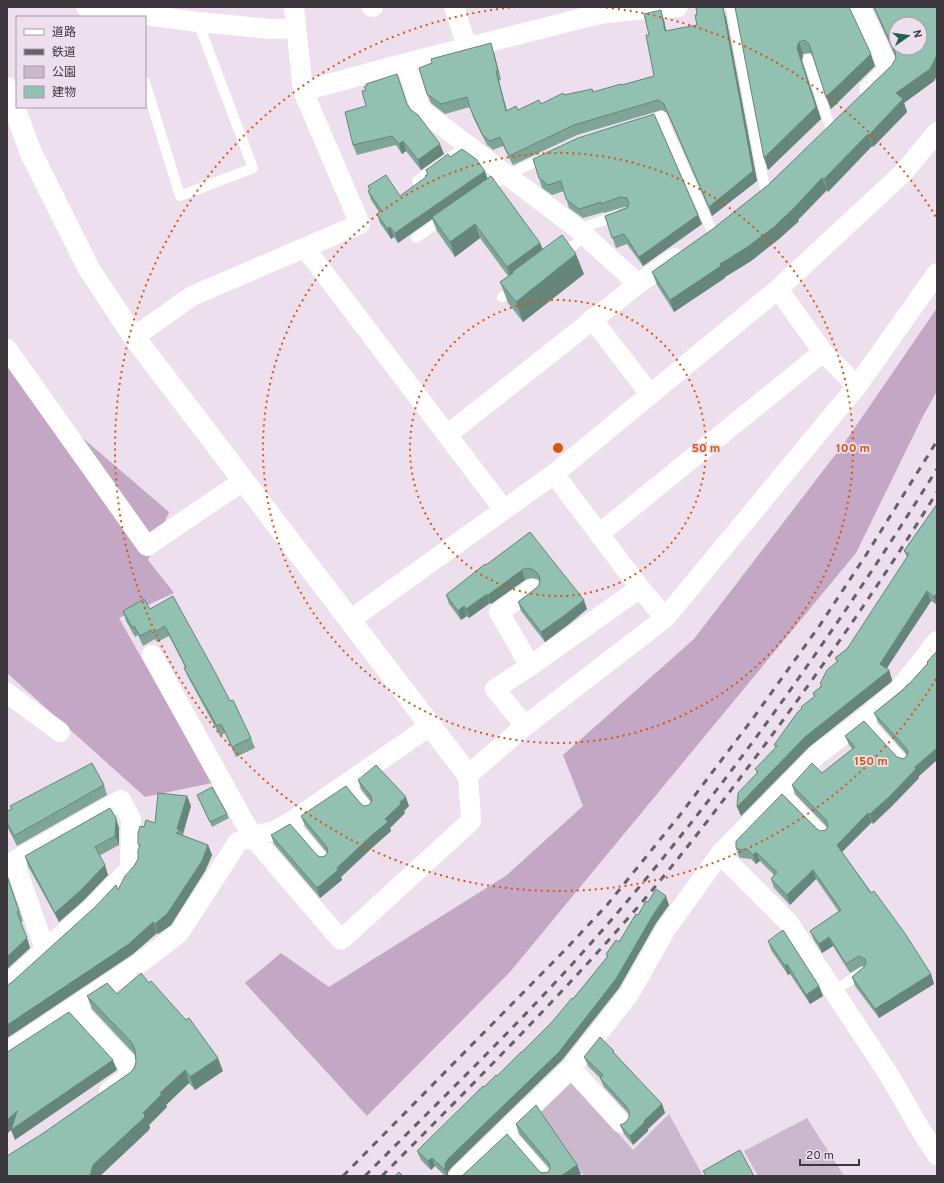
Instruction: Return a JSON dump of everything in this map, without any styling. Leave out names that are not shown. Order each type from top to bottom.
[{"type":"street","points":[[86,7],[142,16]]},
{"type":"street","points":[[134,337],[192,296],[360,224],[303,91],[295,28],[294,7]]},
{"type":"street","points":[[454,7],[467,47]]},
{"type":"street","points":[[303,91],[599,11],[678,7]]},
{"type":"street","points":[[825,132],[889,69],[860,7]]},
{"type":"street","points":[[146,16],[271,29],[295,28]]},
{"type":"street","points":[[406,63],[421,110],[582,233],[638,284]]},
{"type":"street","points":[[7,88],[31,154],[89,269],[134,337],[468,775],[471,821],[341,940],[252,836],[152,655]]},
{"type":"street","points":[[350,620],[554,474],[778,290],[904,172],[937,132]]},
{"type":"street","points":[[759,194],[782,174]]},
{"type":"street","points":[[447,435],[592,319],[706,235]]},
{"type":"street","points":[[305,248],[504,510]]},
{"type":"street","points":[[468,775],[525,726],[665,618],[857,386],[937,273]]},
{"type":"street","points":[[778,290],[824,352],[857,386]]},
{"type":"street","points":[[592,319],[650,394]]},
{"type":"street","points":[[7,349],[147,546],[243,480]]},
{"type":"street","points":[[600,534],[824,352]]},
{"type":"street","points":[[554,474],[640,588],[665,618]]},
{"type":"street","points":[[525,726],[495,689],[640,588]]},
{"type":"street","points":[[530,666],[499,612],[532,589]]},
{"type":"street","points":[[459,1176],[571,1068],[629,994],[666,929],[720,854],[817,755],[899,690],[937,641]]},
{"type":"street","points":[[7,693],[60,732]]},
{"type":"street","points":[[7,1052],[140,963],[179,933],[238,842],[252,836],[274,831],[292,821],[430,726]]},
{"type":"street","points":[[7,985],[91,909],[130,869],[131,819],[121,800],[14,861],[44,950]]},
{"type":"street","points":[[720,854],[788,922],[889,1075],[937,1155]]},
{"type":"street","points":[[74,1007],[128,1064],[129,1076],[92,1103]]},
{"type":"street","points":[[571,1068],[621,1123]]},
{"type":"lane","points":[[731,7],[759,194]]},
{"type":"lane","points":[[146,85],[180,196],[253,168],[198,22]]},
{"type":"lane","points":[[808,59],[825,132]]},
{"type":"lane","points":[[631,125],[661,116],[706,235]]},
{"type":"lane","points":[[417,181],[467,145]]},
{"type":"lane","points":[[474,198],[507,175],[557,152]]},
{"type":"lane","points":[[416,238],[455,211]]},
{"type":"lane","points":[[554,260],[582,233],[626,213]]},
{"type":"lane","points":[[502,297],[521,283]]},
{"type":"lane","points":[[865,718],[905,762]]},
{"type":"lane","points":[[348,783],[369,809]]},
{"type":"lane","points":[[783,791],[825,834]]},
{"type":"lane","points":[[292,821],[325,860]]},
{"type":"lane","points":[[834,991],[863,972]]},
{"type":"lane","points":[[507,1129],[547,1176]]},
{"type":"green space","points":[[572,1082],[633,1150],[669,1114],[703,1176],[584,1176],[541,1112]]},
{"type":"green space","points":[[807,1118],[844,1176],[758,1176],[744,1151]]},
{"type":"shaded area","points":[[937,308],[937,391],[922,418],[856,553],[510,972],[367,1116],[245,983],[281,953],[329,987],[507,875],[583,806],[563,755],[694,639],[845,442]]},
{"type":"shaded area","points":[[7,365],[22,386],[169,512],[148,560],[174,593],[119,618],[212,783],[145,797],[7,673]]},
{"type":"building","points":[[696,7],[723,8],[753,171],[709,207],[664,104],[658,100],[574,125],[509,156],[500,137],[490,141],[483,136],[470,108],[467,97],[441,104],[427,94],[419,68],[432,63],[431,59],[491,43],[506,111],[516,106],[518,110],[539,100],[541,104],[563,93],[564,95],[592,89],[593,92],[654,76],[646,35],[649,35],[644,14],[661,10],[665,31],[697,25],[695,15],[697,15]]},
{"type":"building","points":[[735,7],[849,7],[871,54],[826,97],[809,44],[805,40],[799,42],[797,48],[816,107],[764,158]]},
{"type":"building","points":[[874,7],[937,7],[937,55],[930,69],[896,93],[903,99],[869,135],[868,134],[824,179],[822,178],[774,227],[746,248],[720,264],[721,266],[670,300],[652,272],[714,228],[768,185],[892,65],[896,56],[928,56],[928,16],[888,16],[888,37]]},
{"type":"building","points":[[397,74],[407,104],[411,110],[418,115],[440,144],[418,160],[403,141],[399,144],[392,136],[353,145],[345,112],[366,106],[362,91],[366,90],[364,87],[367,86],[366,84]]},
{"type":"building","points":[[654,114],[698,215],[639,257],[624,234],[612,238],[605,216],[627,208],[629,204],[627,198],[620,197],[601,204],[601,202],[579,209],[566,199],[561,181],[548,185],[539,178],[533,159],[578,138]]},
{"type":"building","points":[[462,149],[476,159],[485,171],[395,233],[390,227],[387,229],[377,214],[381,210],[368,191],[370,189],[368,186],[386,175],[400,196],[426,177],[425,176],[428,174],[426,170],[448,154],[450,157]]},
{"type":"building","points":[[491,176],[540,243],[507,267],[475,224],[450,242],[432,217]]},
{"type":"building","points":[[562,235],[576,254],[516,302],[500,282]]},
{"type":"building","points":[[937,504],[937,593],[934,597],[927,591],[880,664],[889,670],[805,737],[737,807],[738,793],[758,772],[755,769],[777,746],[774,745],[802,708],[801,707],[815,696],[813,693],[822,686],[820,684],[827,670],[838,661],[835,658],[847,649],[909,554],[904,551]]},
{"type":"building","points":[[530,532],[584,600],[541,632],[518,602],[539,585],[540,578],[538,574],[534,570],[528,568],[522,570],[466,609],[464,606],[458,611],[446,595],[485,564],[486,565]]},
{"type":"building","points":[[173,596],[230,701],[233,700],[251,738],[232,747],[221,724],[217,726],[184,668],[186,667],[165,626],[153,633],[151,630],[140,636],[134,626],[132,627],[123,611],[144,599],[150,609]]},
{"type":"building","points":[[937,651],[937,748],[915,767],[916,769],[889,797],[870,814],[868,813],[837,845],[871,893],[874,891],[904,932],[931,974],[875,1009],[852,977],[865,966],[865,959],[859,956],[846,964],[829,937],[819,944],[810,931],[841,910],[813,870],[787,895],[771,879],[777,872],[756,852],[753,855],[748,850],[737,849],[736,841],[782,794],[817,829],[820,831],[826,830],[828,826],[826,820],[792,785],[812,763],[822,773],[855,747],[845,736],[864,721],[897,757],[903,759],[906,757],[908,752],[906,748],[874,713],[903,690]]},
{"type":"building","points":[[92,763],[104,785],[14,836],[7,823],[7,811],[12,809],[10,806]]},
{"type":"building","points":[[376,765],[406,797],[400,802],[401,804],[385,819],[388,822],[371,836],[337,868],[338,870],[317,888],[271,835],[290,824],[317,855],[320,857],[325,856],[328,852],[327,847],[301,816],[346,786],[361,804],[364,806],[369,805],[372,801],[371,796],[358,780]]},
{"type":"building","points":[[212,787],[227,814],[210,822],[197,795]]},
{"type":"building","points":[[158,793],[187,796],[177,829],[181,830],[176,833],[208,845],[202,861],[167,914],[155,924],[153,922],[129,944],[7,1025],[7,985],[95,907],[116,885],[118,890],[125,876],[138,859],[138,850],[140,845],[138,844],[138,833],[140,826],[144,827],[146,820],[155,823]]},
{"type":"building","points":[[110,808],[116,818],[115,836],[95,847],[105,865],[80,891],[55,913],[25,856]]},
{"type":"building","points":[[7,876],[19,911],[17,912],[27,938],[7,957]]},
{"type":"building","points":[[656,889],[666,896],[653,915],[616,979],[559,1052],[448,1159],[445,1164],[445,1170],[432,1158],[428,1161],[417,1151],[483,1086],[484,1087],[496,1075],[497,1076],[521,1053],[552,1022],[572,998],[573,999],[608,956],[606,954],[616,940],[619,942],[636,914],[638,915],[646,901],[648,902]]},
{"type":"building","points":[[783,930],[819,986],[806,995],[787,964],[785,966],[768,941]]},
{"type":"building","points":[[141,973],[149,983],[151,981],[186,1020],[189,1018],[218,1058],[190,1077],[185,1070],[160,1093],[162,1094],[143,1113],[145,1117],[93,1165],[90,1176],[7,1176],[7,1156],[42,1134],[131,1072],[134,1068],[136,1062],[135,1050],[132,1043],[87,996],[107,983],[117,994]]},
{"type":"building","points":[[69,1012],[113,1060],[11,1130],[17,1111],[7,1120],[7,1052]]},
{"type":"building","points":[[600,1037],[662,1104],[630,1136],[620,1125],[625,1123],[629,1118],[629,1111],[600,1078],[603,1075],[584,1057]]},
{"type":"building","points":[[536,1105],[577,1165],[561,1176],[462,1176],[507,1134],[539,1171],[542,1173],[548,1172],[550,1169],[549,1163],[516,1124]]},
{"type":"building","points":[[740,1150],[754,1176],[706,1176],[703,1171]]},
{"type":"building","points":[[399,1172],[403,1176],[395,1176]]},
{"type":"railway","points":[[343,1176],[565,950],[607,905],[680,815],[754,717],[820,625],[866,555],[937,441]]},
{"type":"railway","points":[[365,1176],[553,985],[613,918],[657,865],[700,811],[783,700],[862,586],[937,469]]},
{"type":"railway","points":[[382,1176],[570,983],[646,898],[735,785],[823,665],[870,597],[937,492]]}]
